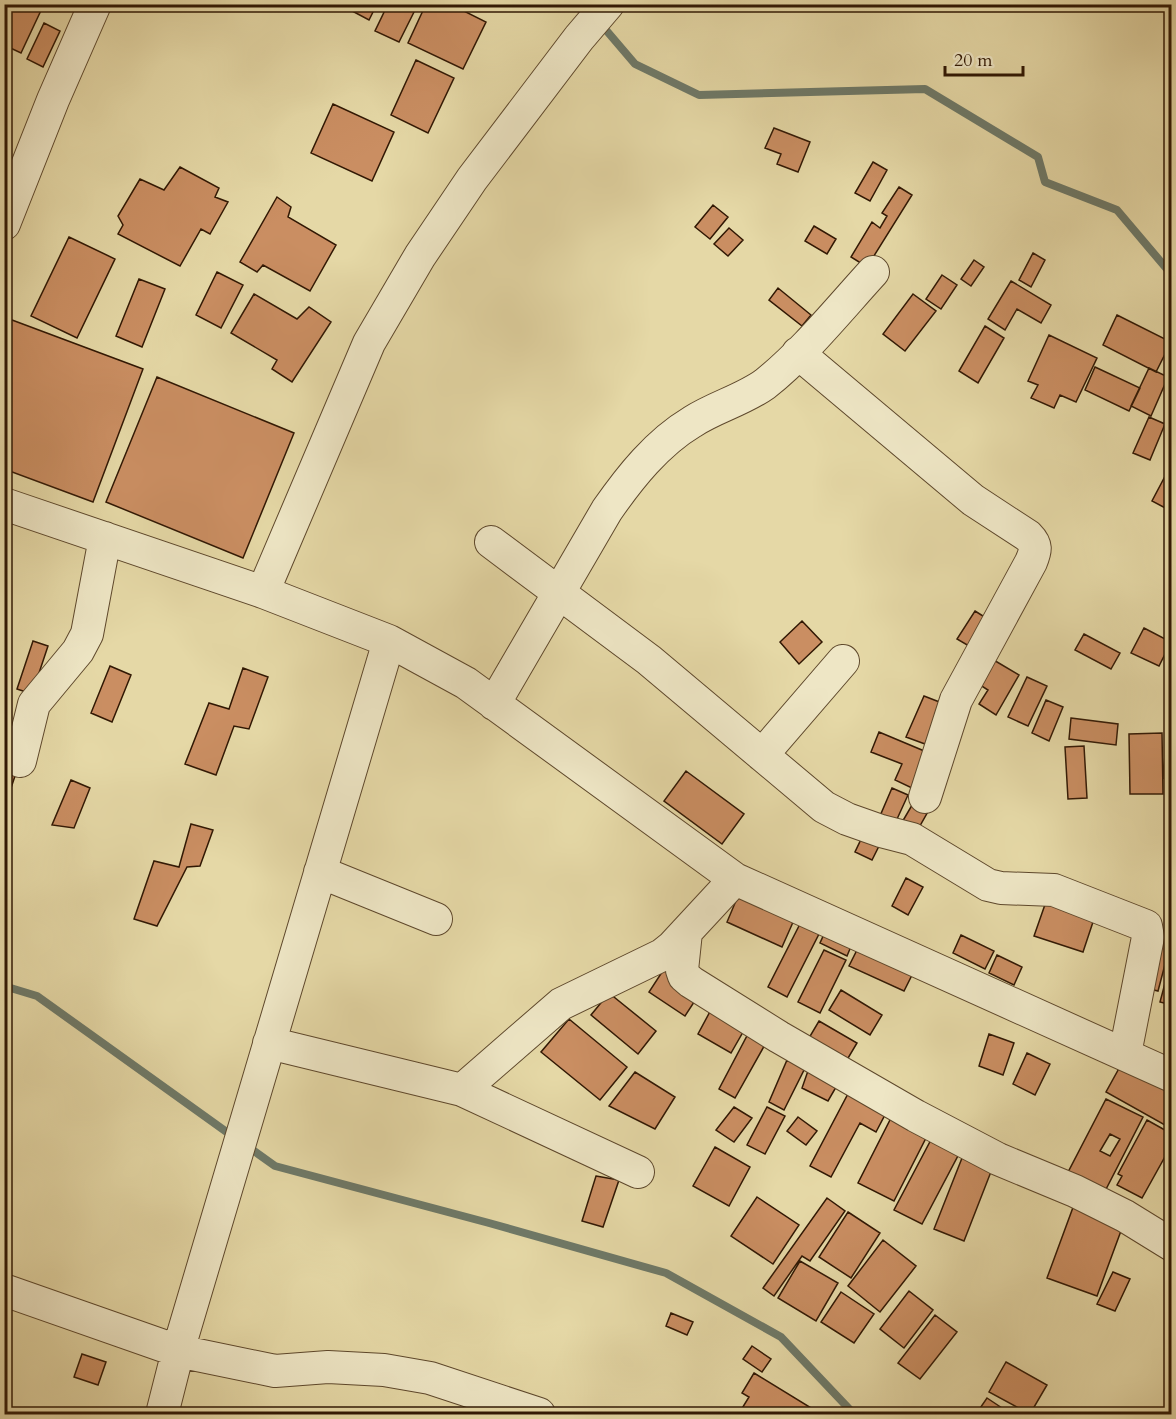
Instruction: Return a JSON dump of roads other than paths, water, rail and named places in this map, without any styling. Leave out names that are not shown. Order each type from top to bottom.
[{"type":"street","points":[[4,224],[53,100],[95,4]]},
{"type":"street","points":[[263,592],[369,343],[420,255],[472,178],[579,38],[608,4]]},
{"type":"street","points":[[494,704],[558,592],[627,481],[654,452],[692,422],[754,391],[766,382],[798,353],[873,272]]},
{"type":"street","points":[[798,353],[973,500],[1028,536],[1034,543],[1036,551],[1031,562],[956,700],[925,797]]},
{"type":"street","points":[[4,504],[263,592],[389,641],[466,683],[735,879],[1172,1076]]},
{"type":"street","points":[[20,761],[34,704],[78,651],[87,634],[105,538]]},
{"type":"street","points":[[491,542],[649,660],[824,807],[847,819],[912,839],[988,885],[1001,888],[1054,890],[1146,926],[1148,937],[1125,1054]]},
{"type":"street","points":[[162,1414],[177,1351],[389,641]]},
{"type":"street","points":[[762,755],[843,661]]},
{"type":"street","points":[[320,872],[436,919]]},
{"type":"street","points":[[462,1090],[561,1004],[662,955],[735,879]]},
{"type":"street","points":[[686,932],[682,963],[684,976],[691,982],[779,1037],[916,1116],[998,1159],[1075,1191],[1125,1216],[1172,1245]]},
{"type":"street","points":[[269,1043],[462,1090],[638,1172]]},
{"type":"street","points":[[4,1290],[177,1351],[275,1371],[328,1367],[384,1370],[419,1376],[539,1414]]},
{"type":"waterway","points":[[600,23],[635,64],[699,95],[925,89],[1038,157],[1045,182],[1117,210],[1172,275]]},
{"type":"waterway","points":[[4,986],[37,996],[235,1138]]},
{"type":"waterway","points":[[247,1146],[275,1166],[666,1273],[781,1337],[854,1414]]}]
